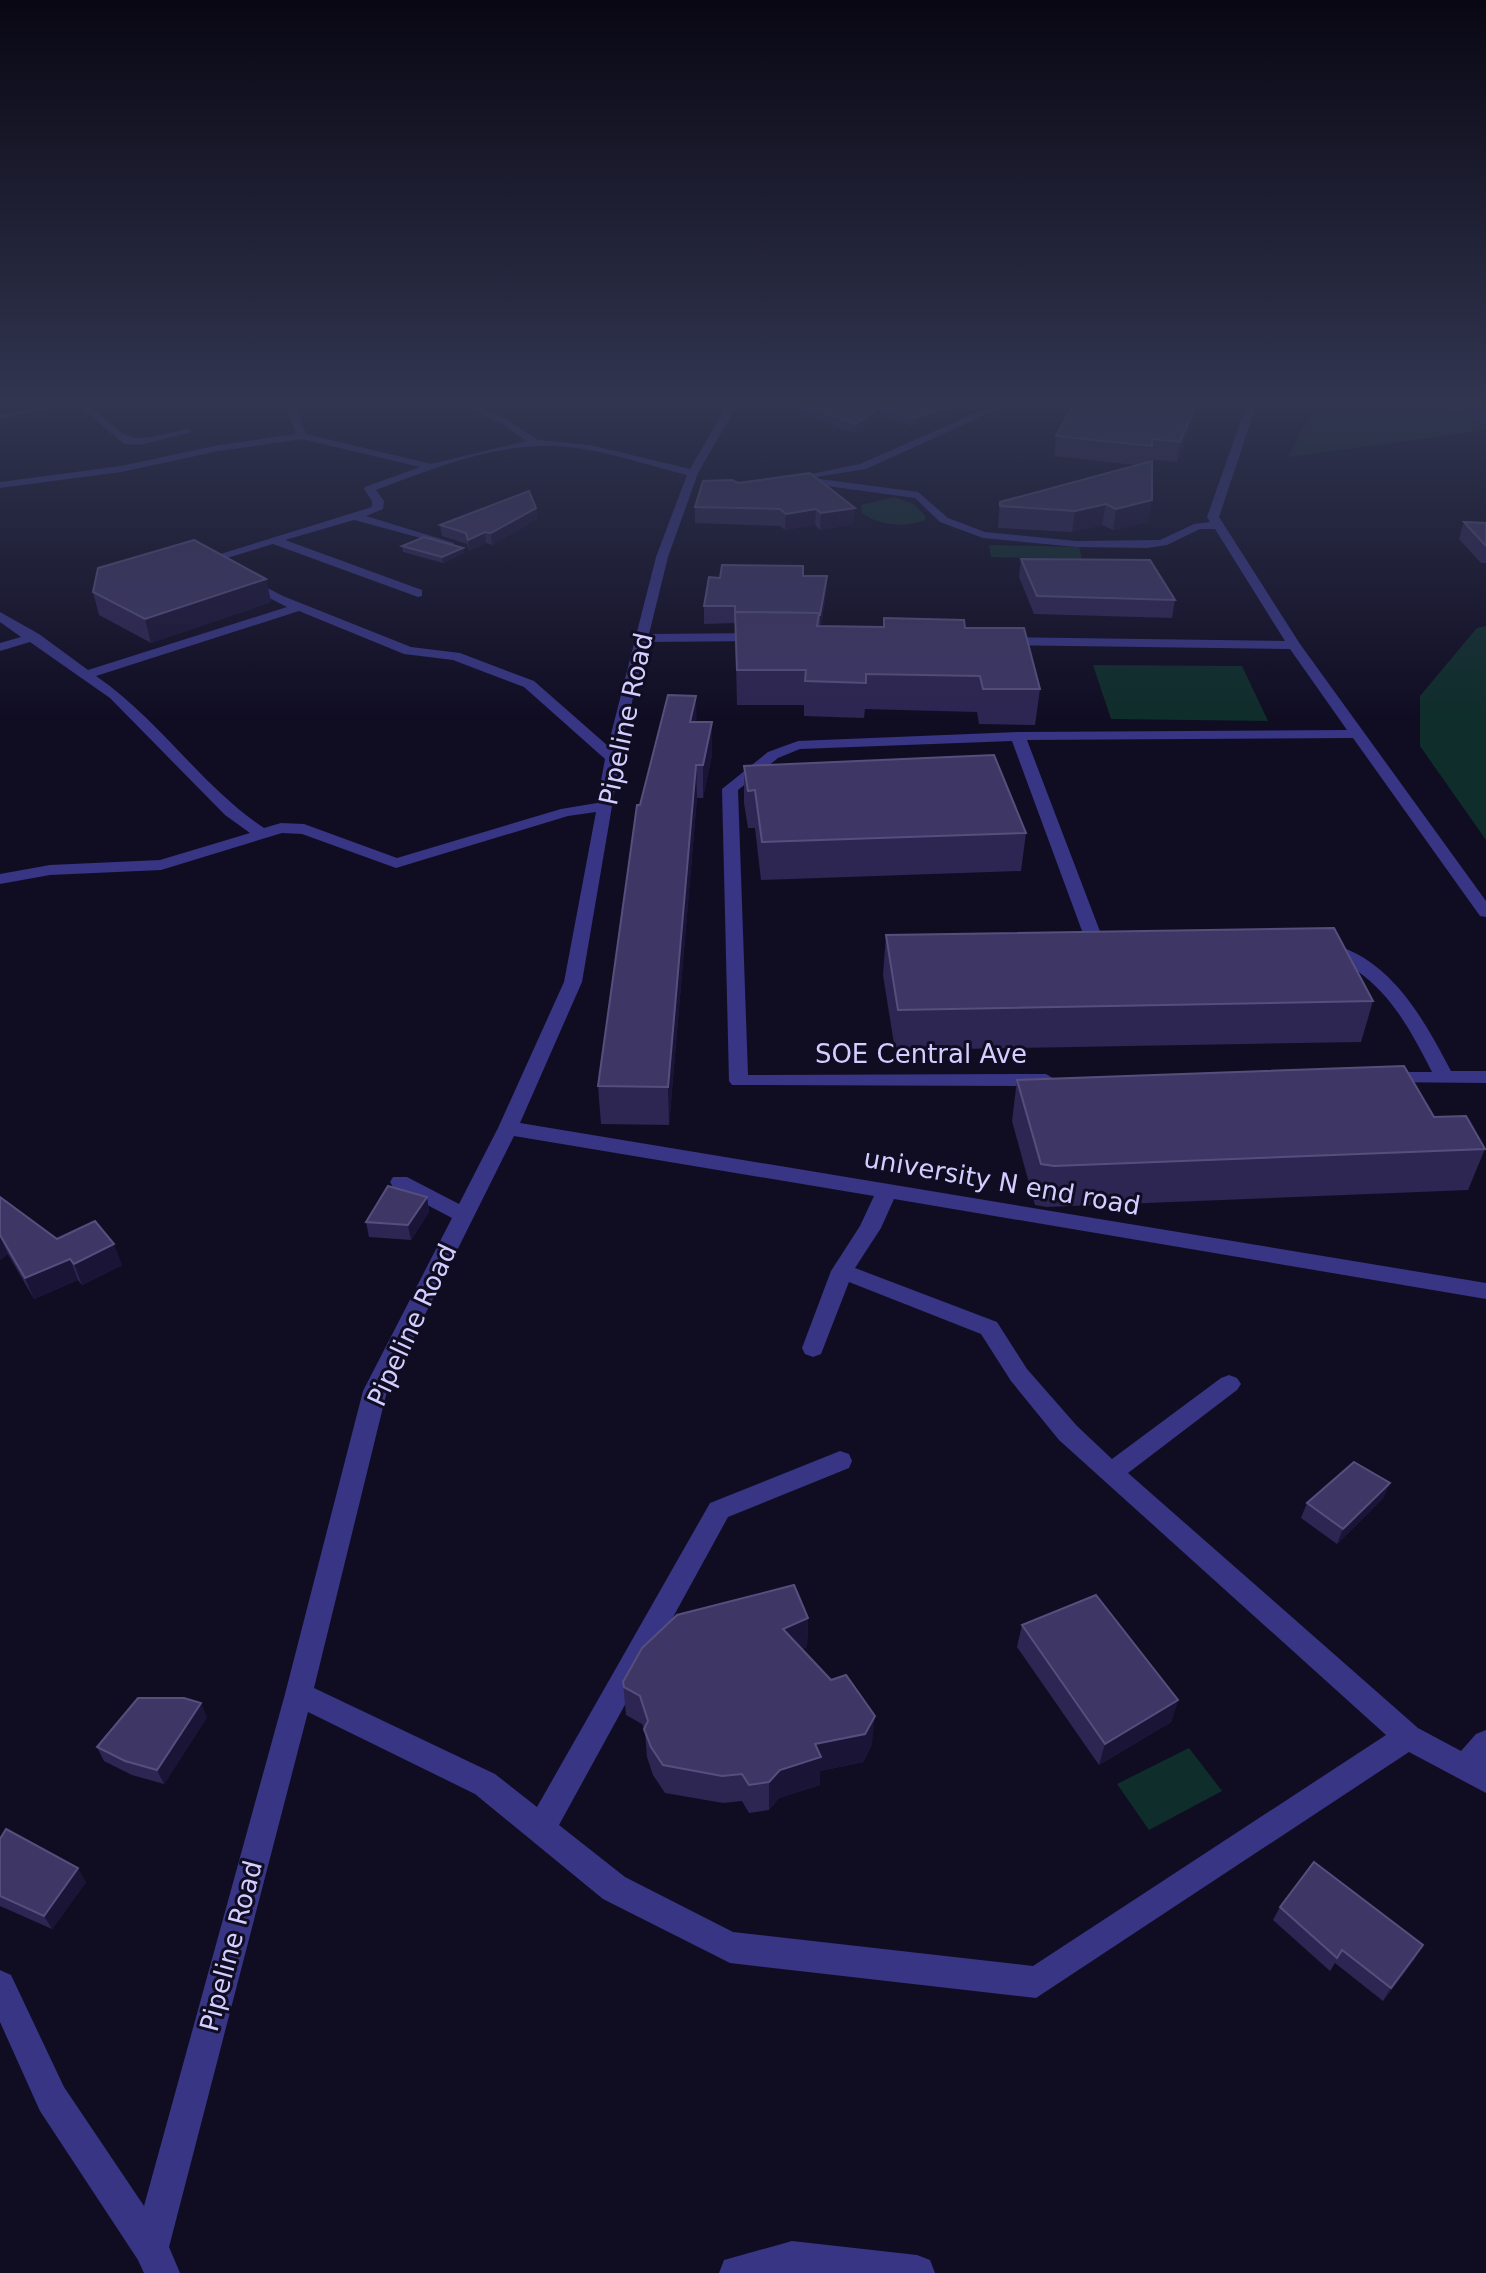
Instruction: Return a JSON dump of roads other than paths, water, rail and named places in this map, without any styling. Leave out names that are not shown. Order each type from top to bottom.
[{"type":"street","points":[[377,506],[377,509],[207,560],[299,607],[409,651],[455,656],[529,684],[614,759]]},
{"type":"street","name":"Pipeline Road","points":[[156,2260],[375,1391],[508,1128],[573,982],[614,759],[662,557],[681,506]]},
{"type":"street","points":[[930,506],[944,520],[983,535],[1086,544],[1163,543],[1189,529],[1217,525]]},
{"type":"street","points":[[1217,506],[1213,517],[1217,525],[1294,645],[1486,912]]},
{"type":"street","points":[[354,516],[462,549]]},
{"type":"street","points":[[1098,552],[1174,552],[1183,548],[1175,539],[1156,531],[1126,534],[1124,539],[1132,545]]},
{"type":"street","points":[[274,540],[418,593]]},
{"type":"street","points":[[86,675],[299,607]]},
{"type":"street","points":[[0,616],[115,695],[230,812],[261,833]]},
{"type":"street","points":[[0,647],[34,637]]},
{"type":"street","points":[[643,638],[773,637]]},
{"type":"street","points":[[994,641],[1294,645]]},
{"type":"street","points":[[1138,938],[1094,939],[1018,736],[1359,734]]},
{"type":"street","name":"SOE Central Ave","points":[[1018,736],[846,742],[782,749],[730,789],[739,1081],[1068,1080]]},
{"type":"street","points":[[0,879],[50,870],[161,865],[281,828],[304,829],[396,863],[566,812],[606,806]]},
{"type":"street","points":[[1306,943],[1333,949],[1378,974],[1413,1015],[1444,1077]]},
{"type":"street","points":[[1366,1078],[1486,1077]]},
{"type":"street","name":"university N end road","points":[[508,1128],[1486,1291]]},
{"type":"street","points":[[400,1182],[464,1215]]},
{"type":"street","points":[[813,1348],[842,1271],[870,1228],[887,1191]]},
{"type":"street","points":[[842,1271],[989,1328],[1019,1375],[1068,1433],[1408,1737],[1475,1774],[1486,1743]]},
{"type":"street","points":[[1111,1473],[1229,1384]]},
{"type":"street","points":[[541,1829],[719,1510],[840,1461]]},
{"type":"street","points":[[299,1694],[485,1784],[614,1888],[730,1947],[1036,1982],[1408,1737]]},
{"type":"street","points":[[0,1986],[52,2099],[156,2260]]},
{"type":"street","points":[[737,2273],[792,2259],[917,2273]]}]
